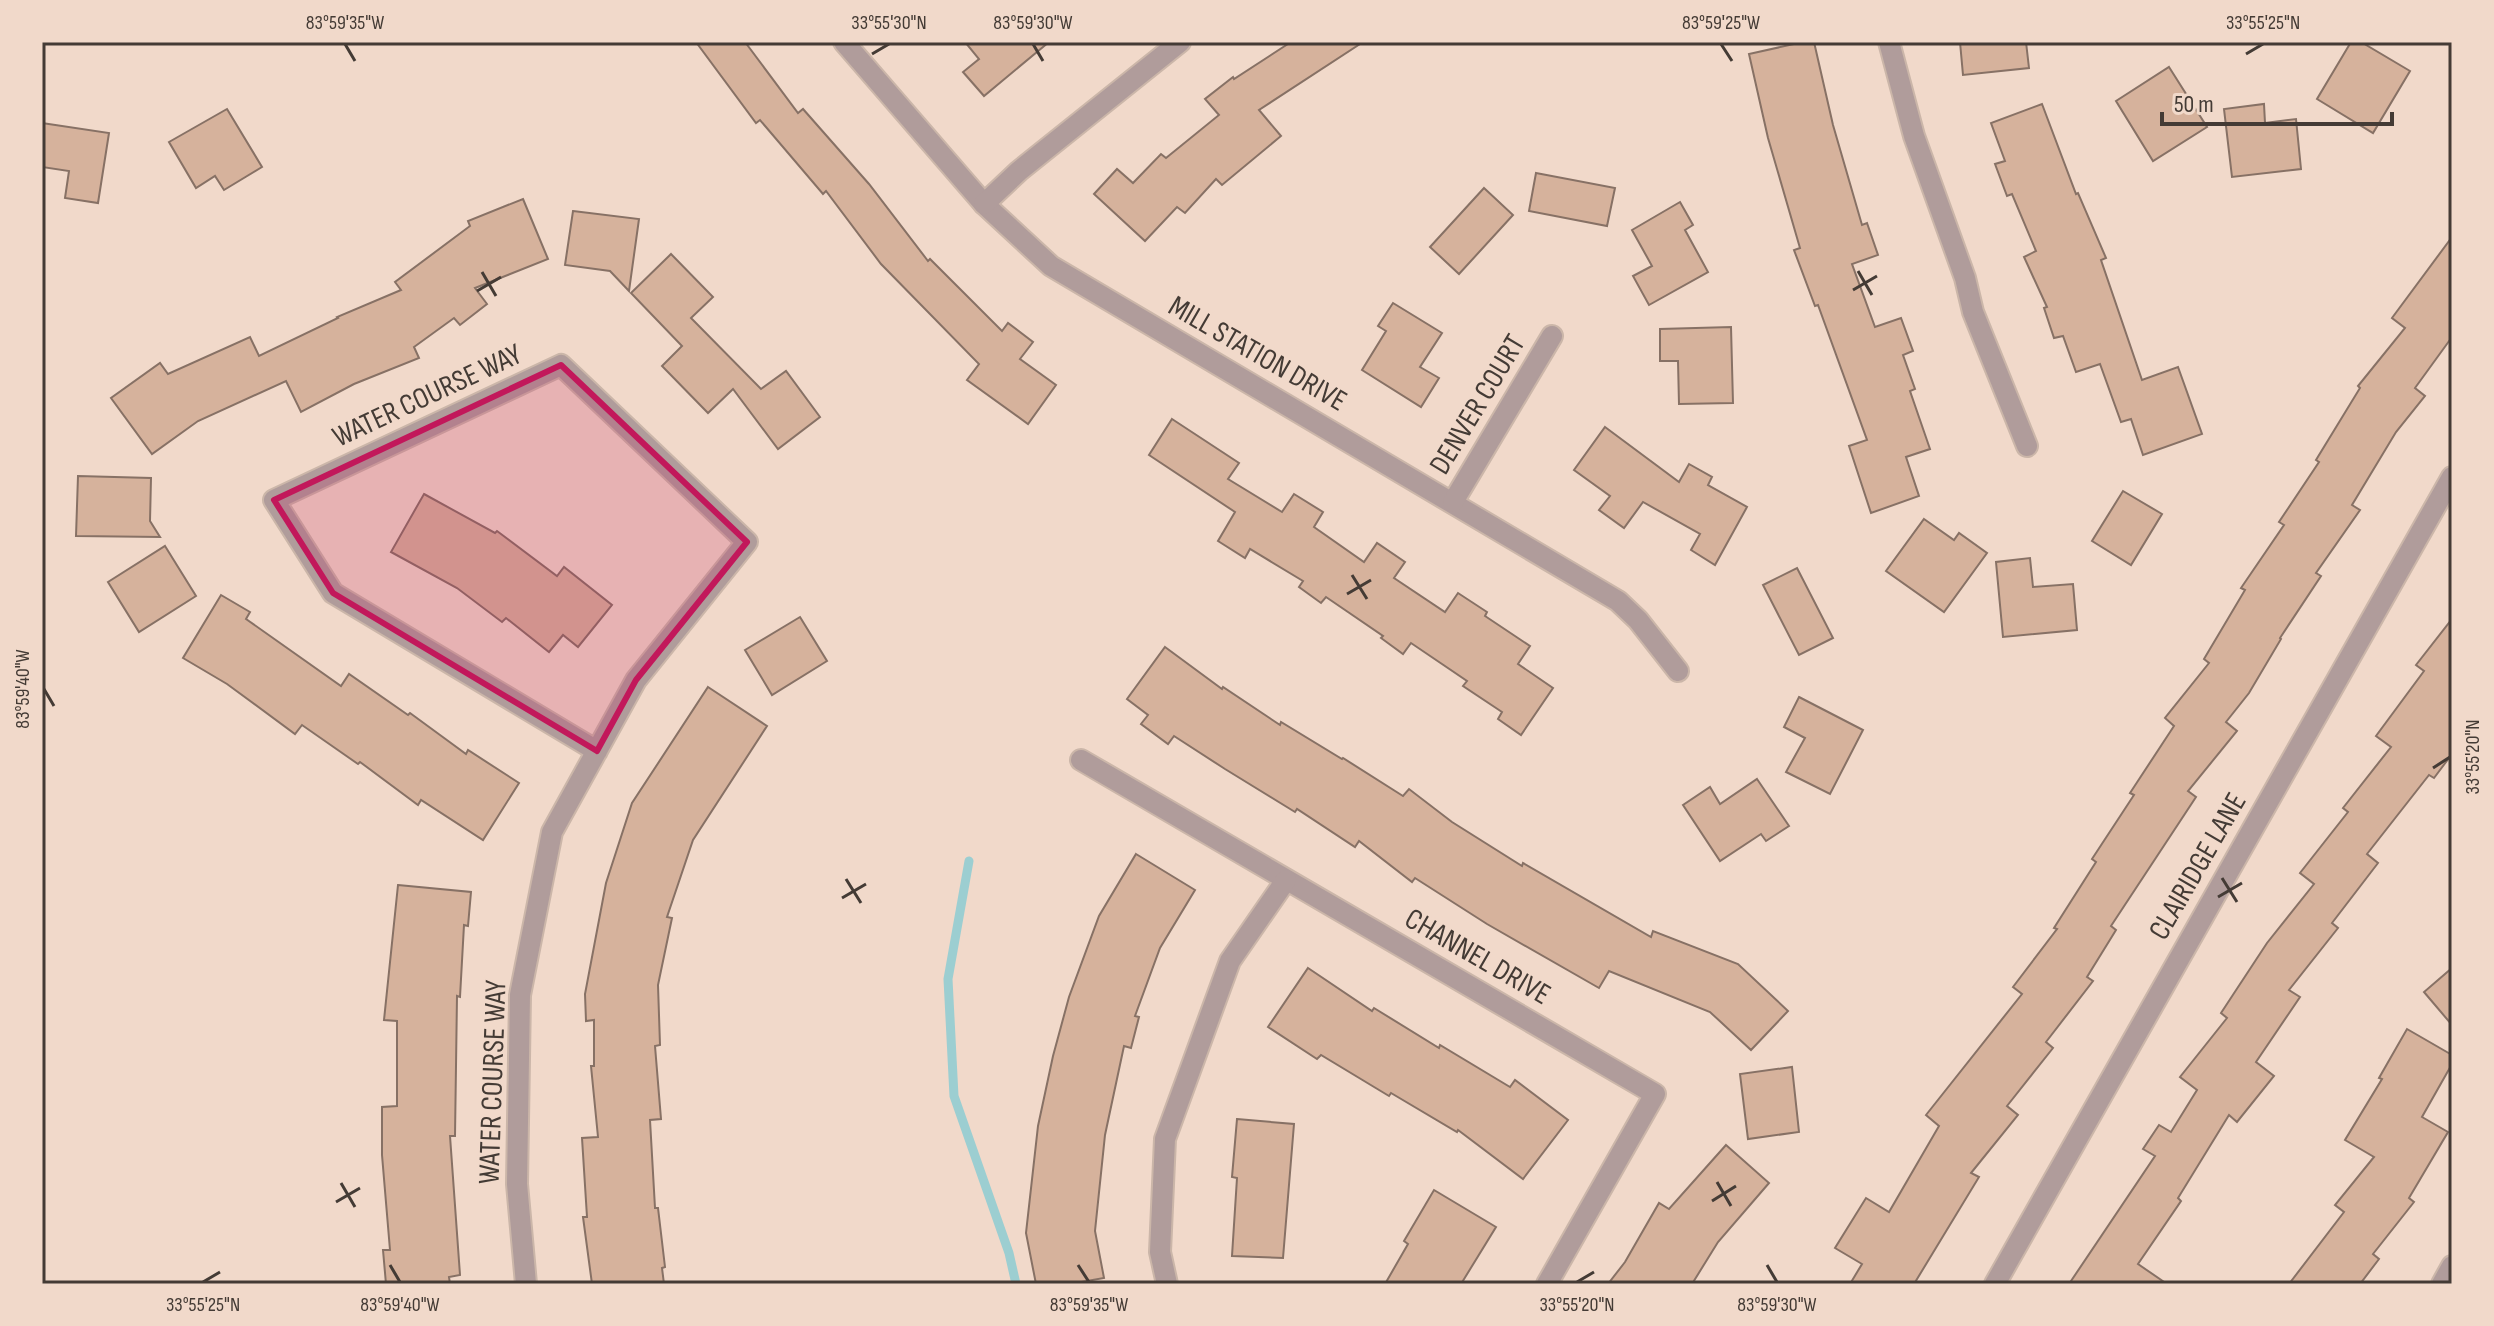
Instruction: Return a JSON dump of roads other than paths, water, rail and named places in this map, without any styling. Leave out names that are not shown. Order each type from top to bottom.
[{"type":"street","name":"MILL STATION DRIVE","points":[[844,42],[984,204],[1051,266],[1618,601],[1638,620],[1678,671]]},
{"type":"street","points":[[984,204],[1019,171],[1180,42]]},
{"type":"street","points":[[1889,42],[1914,136],[1965,278],[1973,312],[2027,446]]},
{"type":"street","name":"DENVER COURT","points":[[1453,502],[1552,336]]},
{"type":"street","name":"WATER COURSE WAY","points":[[526,1284],[517,1184],[520,995],[552,832],[597,751],[636,680],[747,542],[561,365],[274,500],[333,593],[597,751]]},
{"type":"street","name":"CLAIRIDGE LANE","points":[[1995,1284],[2452,477]]},
{"type":"street","name":"CHANNEL DRIVE","points":[[1081,760],[1655,1094],[1547,1284]]},
{"type":"street","points":[[1167,1284],[1160,1252],[1165,1139],[1230,961],[1286,880]]},
{"type":"street","points":[[2442,1284],[2452,1266]]},
{"type":"waterway","points":[[969,861],[948,979],[954,1096],[1009,1253],[1016,1284]]}]
